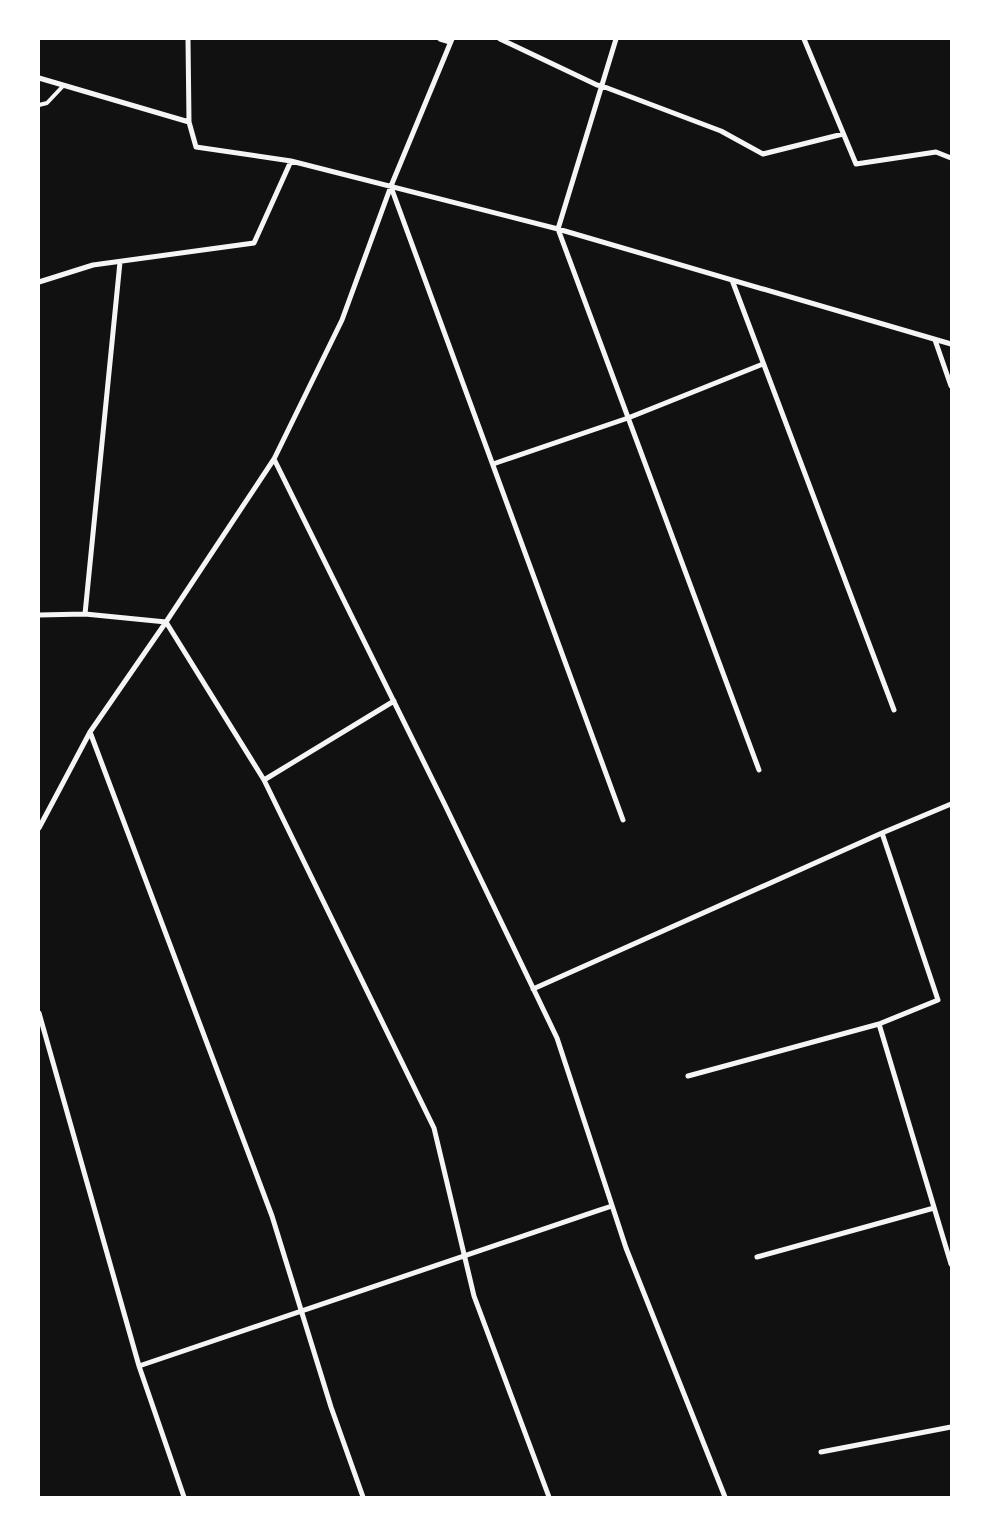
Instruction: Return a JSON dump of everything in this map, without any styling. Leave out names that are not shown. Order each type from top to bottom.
[{"type":"street","points":[[188,39],[189,122],[196,147],[291,161],[558,229],[951,344]]},
{"type":"street","points":[[39,828],[90,732],[166,622],[274,459],[342,320],[391,186],[451,40],[440,39]]},
{"type":"street","points":[[500,39],[597,85],[721,131],[763,154],[843,134]]},
{"type":"street","points":[[616,39],[558,229],[759,770]]},
{"type":"street","points":[[804,39],[856,164],[936,152],[951,158]]},
{"type":"street","points":[[39,78],[189,122]]},
{"type":"street","points":[[39,282],[93,265],[254,243],[291,161]]},
{"type":"street","points":[[391,186],[623,820]]},
{"type":"street","points":[[85,614],[120,262]]},
{"type":"street","points":[[732,280],[894,710]]},
{"type":"street","points":[[935,340],[951,386]]},
{"type":"street","points":[[493,464],[628,418],[763,364]]},
{"type":"street","points":[[274,459],[394,701],[557,1038],[626,1248],[725,1497]]},
{"type":"street","points":[[39,614],[85,614],[166,622]]},
{"type":"street","points":[[166,622],[264,780],[434,1128],[474,1296],[549,1497]]},
{"type":"street","points":[[264,780],[394,701]]},
{"type":"street","points":[[90,732],[272,1216],[331,1407],[363,1497]]},
{"type":"street","points":[[533,989],[951,804]]},
{"type":"street","points":[[688,1076],[878,1024],[938,1000],[882,833]]},
{"type":"street","points":[[39,1013],[139,1366],[184,1497]]},
{"type":"street","points":[[878,1024],[951,1264]]},
{"type":"street","points":[[139,1366],[301,1312],[464,1254],[612,1206]]},
{"type":"street","points":[[757,1257],[934,1208]]},
{"type":"street","points":[[821,1452],[951,1427]]},
{"type":"lane","points":[[39,106],[48,103],[64,85]]}]
